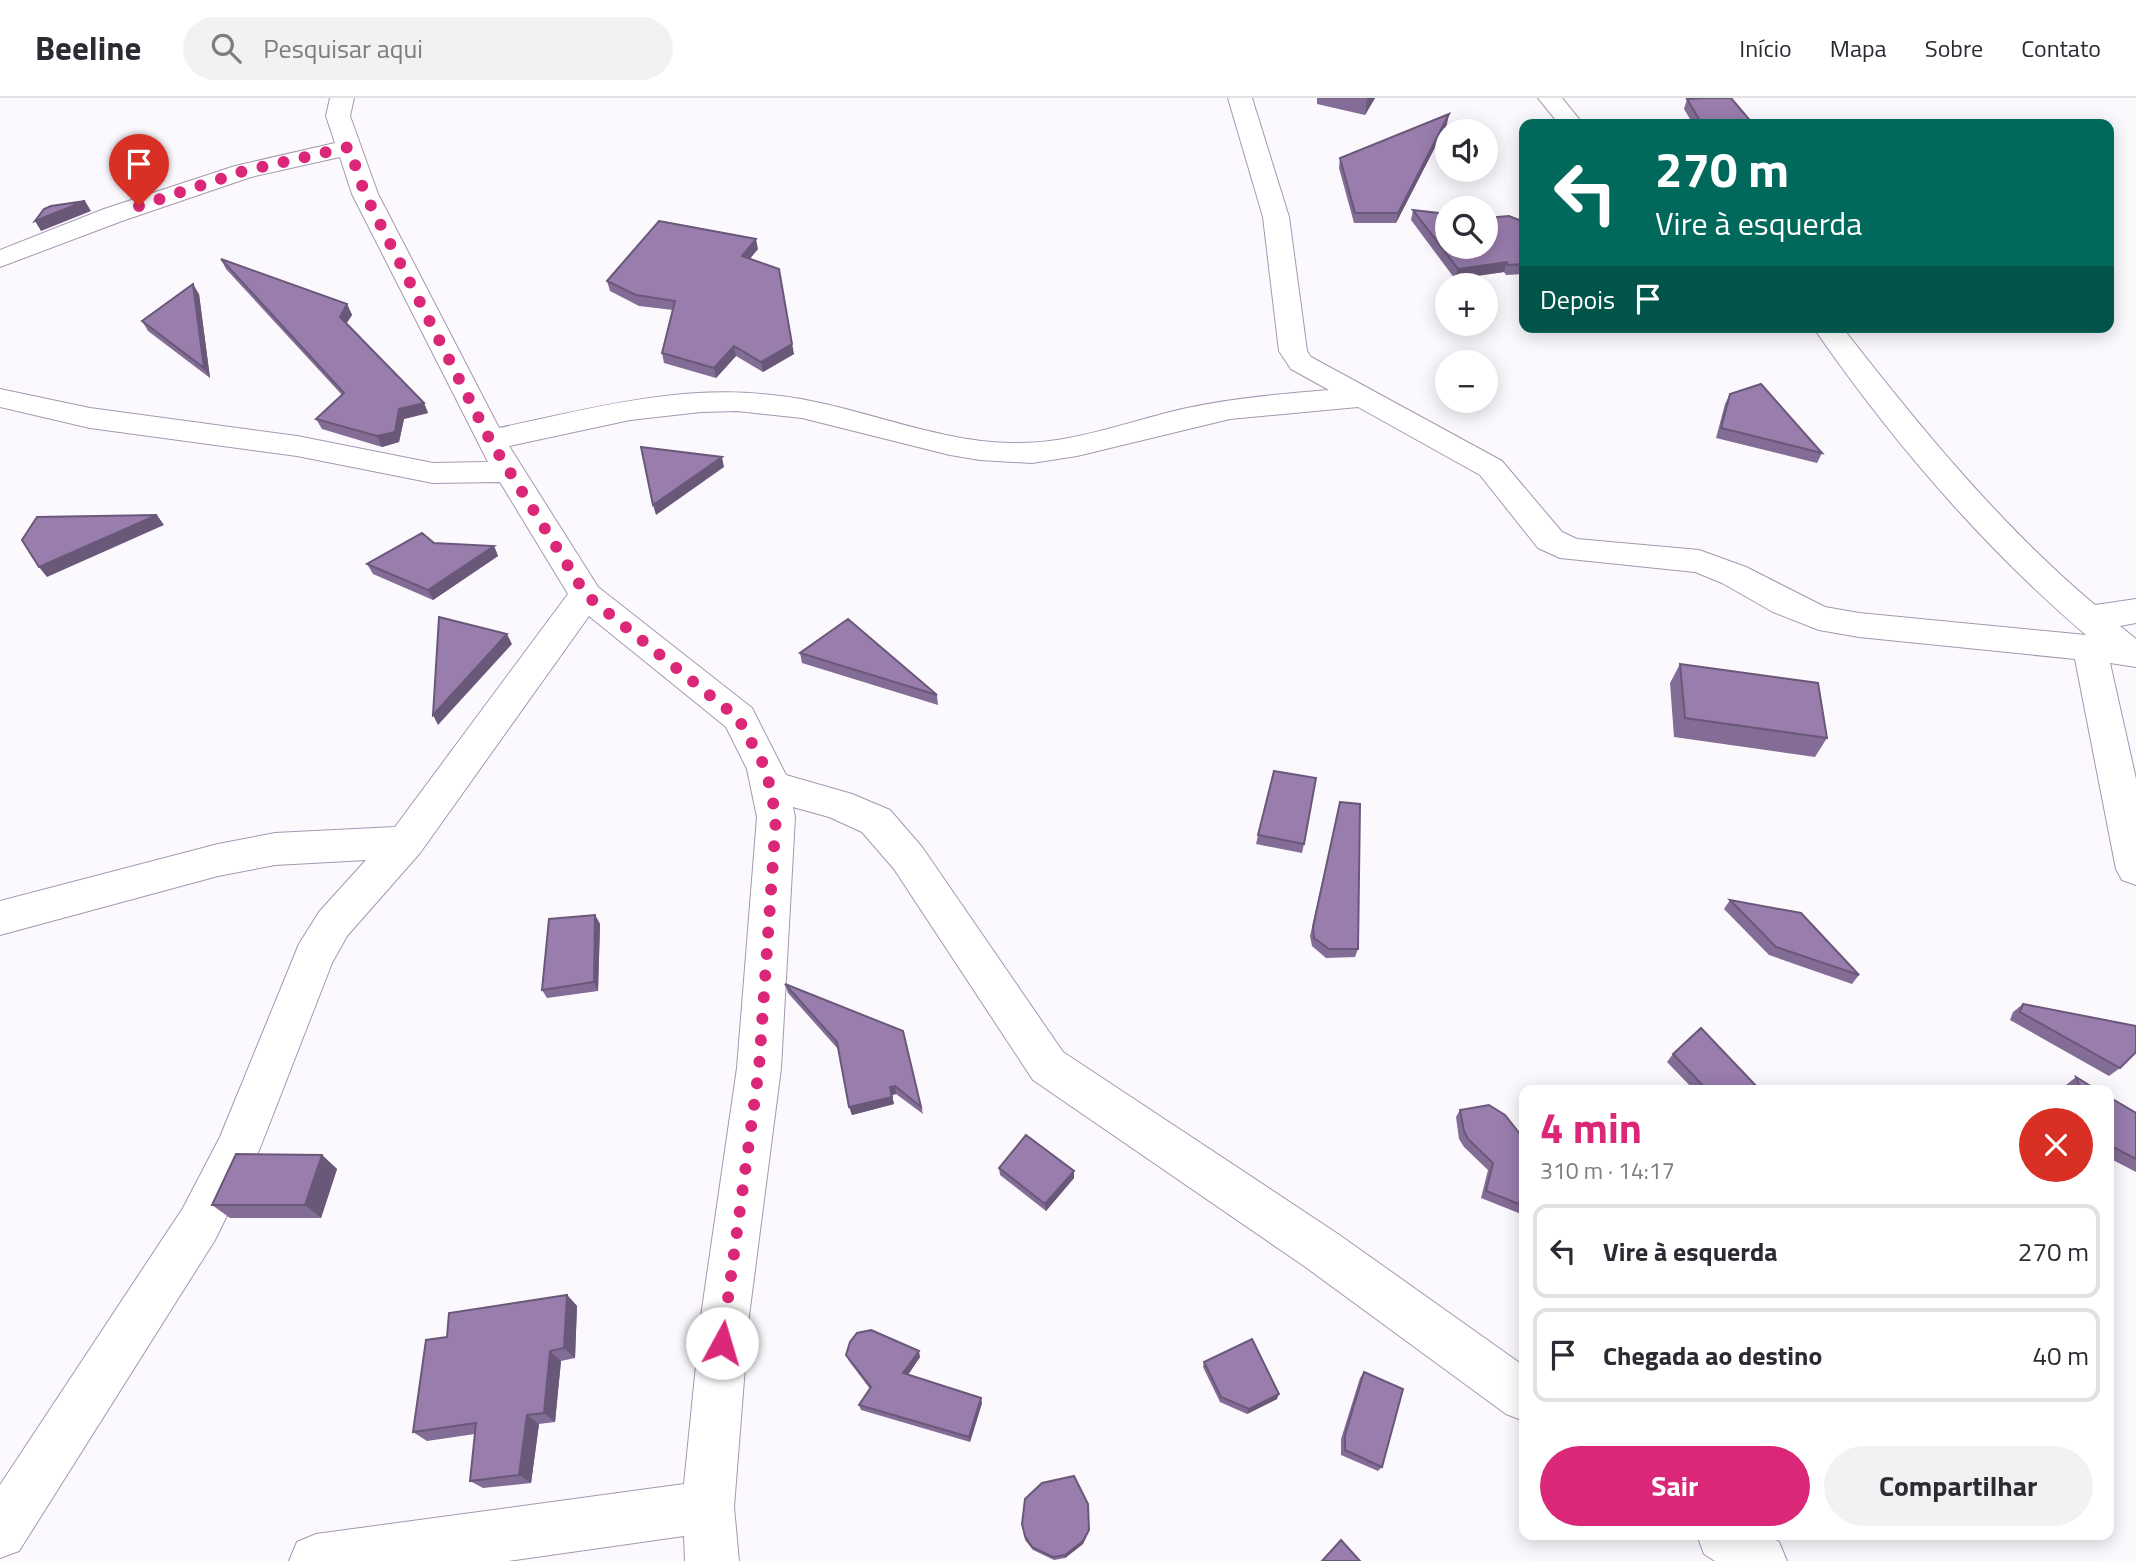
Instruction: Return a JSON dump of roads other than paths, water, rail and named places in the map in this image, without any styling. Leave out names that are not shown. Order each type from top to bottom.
[{"type":"street","points":[[342,98],[338,116],[365,194],[490,440],[586,595],[738,718],[766,769],[776,817],[759,1068],[725,1315],[708,1507],[712,1561]]},
{"type":"street","points":[[1240,98],[1276,217],[1293,351],[1301,363],[1491,468],[1549,540],[1572,550],[1699,561],[1734,575],[1819,618],[1859,625],[2089,634],[2136,611]]},
{"type":"street","points":[[1550,98],[1567,119]]},
{"type":"street","points":[[0,260],[113,215],[244,171],[349,147]]},
{"type":"street","points":[[1831,333],[1905,429],[2089,634],[2132,656]]},
{"type":"street","points":[[490,440],[640,409],[703,403],[758,404],[811,412],[965,447],[1022,452],[1058,451],[1189,417],[1276,404],[1365,397]]},
{"type":"street","points":[[0,398],[90,418],[297,446],[433,472],[511,472]]},
{"type":"street","points":[[0,1532],[199,1224],[238,1148],[314,957],[333,924],[406,842],[586,595]]},
{"type":"street","points":[[2089,634],[2136,869]]},
{"type":"street","points":[[769,785],[839,805],[876,821],[908,858],[1048,1066],[1321,1250],[1519,1392]]},
{"type":"street","points":[[0,918],[218,860],[275,849],[406,842]]},
{"type":"street","points":[[316,1561],[708,1507]]},
{"type":"street","points":[[1730,1540],[1760,1561]]}]
